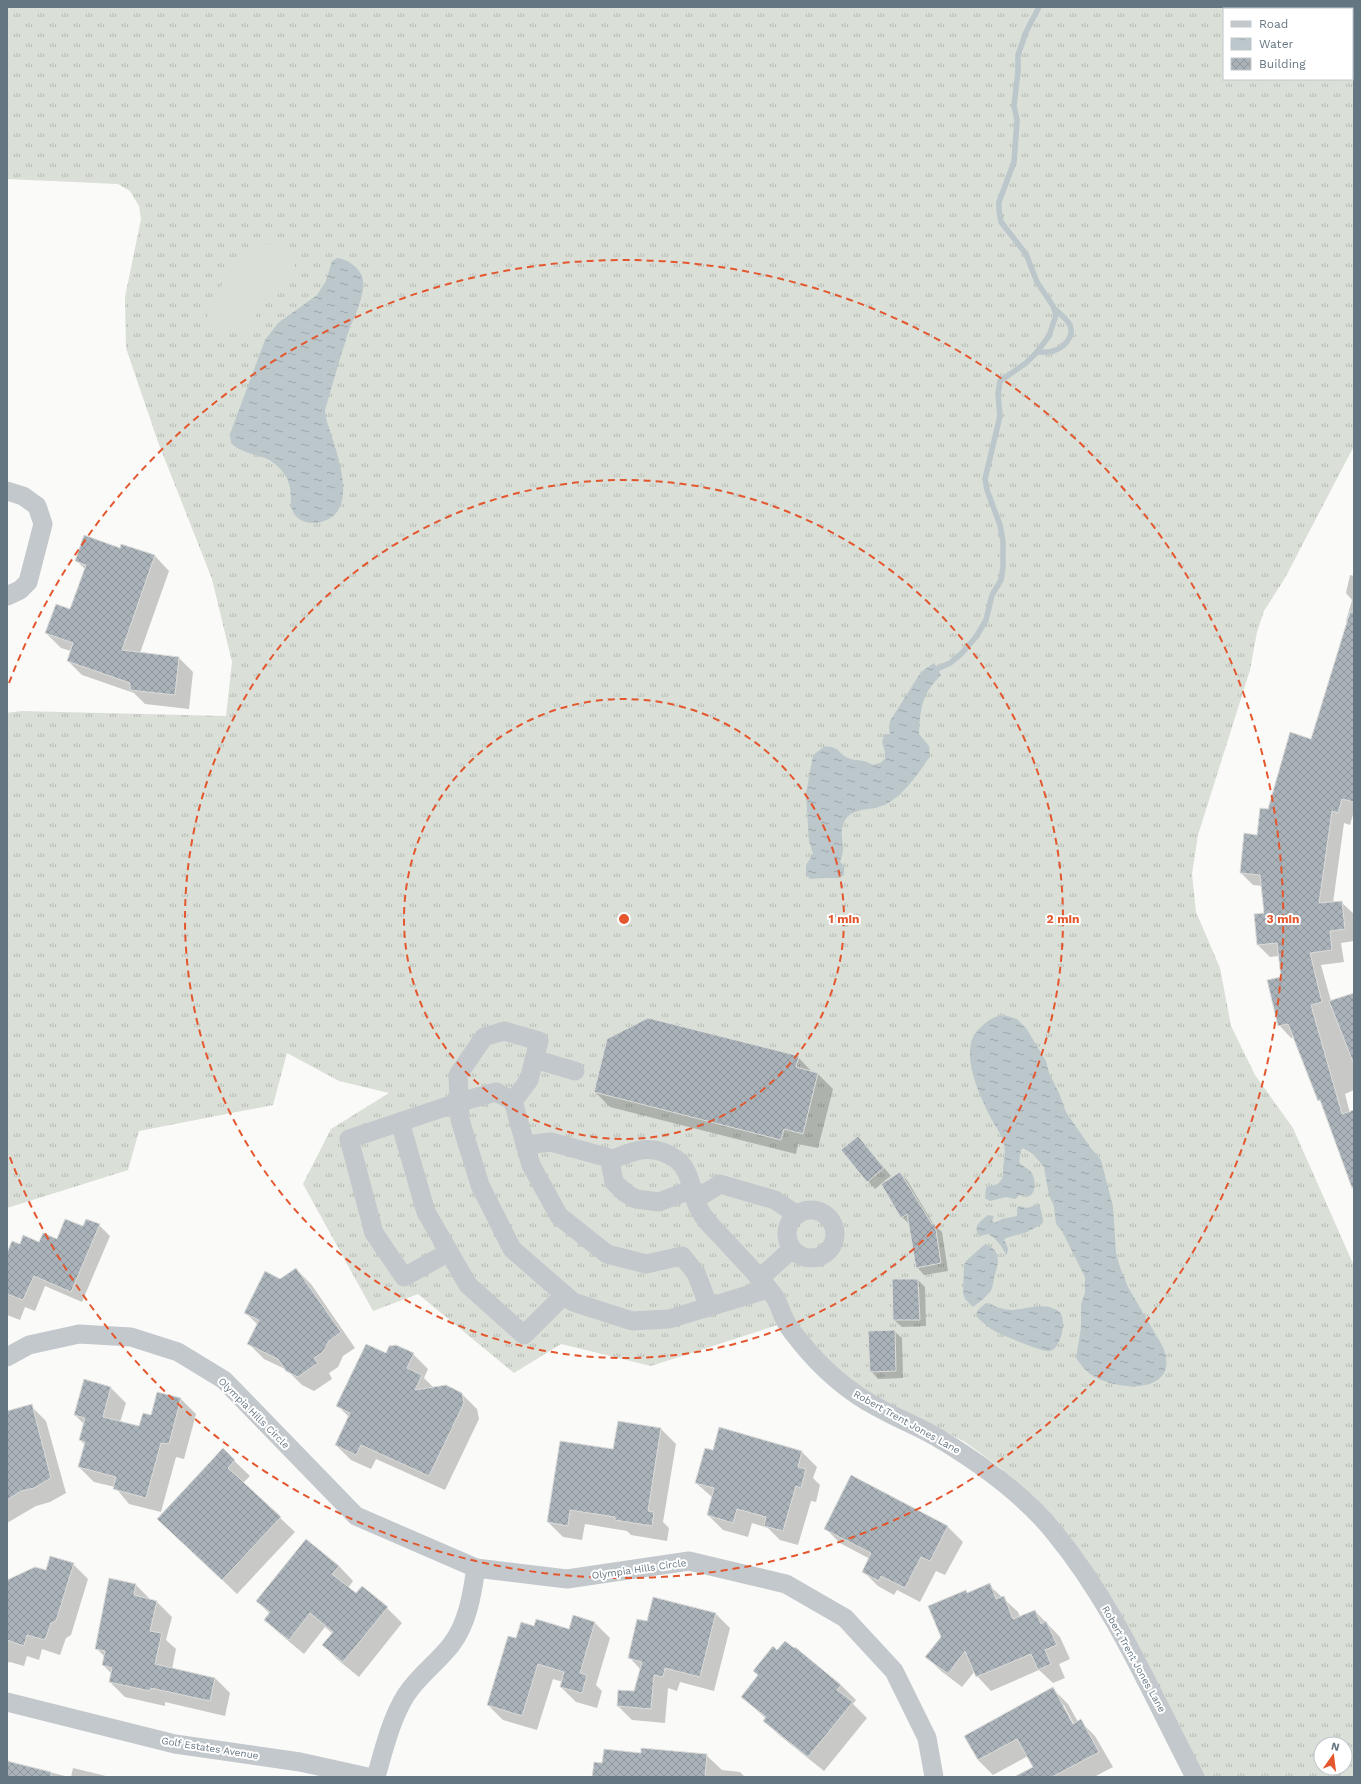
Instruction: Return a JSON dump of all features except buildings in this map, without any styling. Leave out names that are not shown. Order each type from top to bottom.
[{"type":"street","points":[[7,491],[23,496],[37,506],[42,524],[28,582],[20,590],[7,596]]},
{"type":"street","points":[[513,1101],[529,1080],[539,1041],[504,1031],[484,1037],[458,1075],[460,1120],[480,1185],[512,1249],[573,1302],[632,1321],[669,1319],[709,1307],[764,1284],[792,1249]]},
{"type":"street","points":[[534,1059],[575,1071]]},
{"type":"street","points":[[449,1252],[404,1277],[374,1233],[349,1139],[460,1102],[496,1092],[513,1101],[531,1165],[559,1216],[607,1254],[646,1264],[682,1256],[696,1273],[709,1307]]},
{"type":"street","points":[[400,1122],[426,1212],[468,1286],[524,1335],[564,1294]]},
{"type":"street","points":[[525,1145],[551,1142],[613,1159],[611,1167],[614,1182],[624,1192],[636,1199],[659,1202],[694,1194],[720,1184],[775,1200],[797,1215]]},
{"type":"street","name":"Robert Trent Jones Lane","points":[[613,1159],[643,1148],[658,1150],[676,1159],[686,1168],[698,1206],[708,1222],[764,1284],[775,1298],[785,1321],[797,1338],[834,1379],[880,1409],[917,1426],[974,1461],[996,1477],[1035,1512],[1052,1530],[1070,1552],[1116,1623],[1162,1708],[1195,1777]]},
{"type":"street","points":[[805,1211],[812,1211],[823,1214],[832,1223],[834,1230],[832,1245],[821,1256],[813,1258],[805,1257],[792,1249],[787,1234],[788,1227],[797,1215],[805,1211]]},
{"type":"street","name":"Olympia Hills Circle","points":[[7,1357],[29,1345],[79,1334],[131,1337],[178,1352],[224,1380],[356,1516],[476,1568],[567,1579],[689,1561],[786,1584],[845,1618],[894,1671],[927,1738],[934,1777]]},
{"type":"street","points":[[376,1777],[395,1717],[406,1696],[419,1677],[451,1645],[460,1630],[468,1612],[476,1568]]},
{"type":"street","name":"Golf Estates Avenue","points":[[7,1702],[175,1744],[278,1758],[368,1777]]},
{"type":"green space","points":[[7,7],[1354,7],[1354,446],[1285,578],[1264,611],[1257,632],[1250,670],[1198,835],[1192,874],[1196,912],[1220,968],[1231,1026],[1255,1075],[1293,1128],[1354,1266],[1354,1777],[1203,1777],[1162,1696],[1002,1469],[965,1442],[874,1395],[834,1369],[793,1320],[651,1366],[561,1344],[514,1373],[418,1294],[373,1311],[303,1184],[331,1129],[389,1093],[339,1081],[287,1053],[273,1105],[139,1131],[128,1170],[7,1208],[7,713],[21,711],[226,716],[232,662],[212,579],[158,442],[126,348],[125,297],[141,219],[139,206],[130,191],[118,184],[7,179]]},
{"type":"green space","points":[[270,243],[278,245],[289,251],[294,258],[295,265],[293,272],[282,286],[264,303],[251,323],[245,329],[230,333],[220,331],[211,326],[208,319],[209,309],[228,276],[242,261],[255,251]]},
{"type":"water","points":[[337,258],[346,260],[354,265],[362,277],[363,288],[360,302],[347,336],[325,410],[342,474],[343,490],[341,503],[335,514],[324,521],[311,523],[298,518],[293,511],[291,506],[289,484],[282,470],[270,460],[236,447],[231,443],[230,434],[265,340],[278,323],[317,295],[326,281],[332,261]]},
{"type":"water","points":[[934,663],[941,675],[926,695],[923,702],[920,716],[919,734],[929,746],[930,756],[903,792],[896,798],[877,808],[857,811],[845,820],[842,827],[843,852],[840,862],[844,865],[844,875],[840,878],[810,879],[806,874],[806,865],[813,854],[809,841],[806,794],[813,755],[825,746],[837,749],[844,756],[851,759],[866,762],[872,765],[880,763],[885,759],[885,752],[882,742],[885,734],[890,734],[890,721],[921,672]]},
{"type":"water","points":[[1004,1015],[1017,1019],[1026,1028],[1046,1061],[1049,1073],[1066,1112],[1090,1147],[1101,1160],[1113,1207],[1116,1253],[1120,1267],[1128,1287],[1163,1347],[1166,1362],[1164,1373],[1157,1381],[1146,1385],[1133,1386],[1106,1382],[1090,1373],[1076,1358],[1081,1328],[1081,1304],[1085,1293],[1085,1277],[1062,1231],[1056,1224],[1054,1206],[1049,1195],[1044,1167],[1033,1154],[1023,1148],[1021,1150],[1019,1162],[1030,1171],[1034,1178],[1035,1185],[1030,1196],[1020,1195],[1015,1199],[1006,1197],[990,1201],[985,1198],[986,1188],[998,1184],[1003,1177],[1005,1147],[1002,1137],[985,1107],[976,1084],[970,1059],[970,1047],[973,1037],[983,1025],[994,1018]]},
{"type":"water","points":[[1039,1204],[1043,1219],[1042,1224],[1027,1232],[1006,1238],[1004,1240],[1008,1249],[1006,1255],[1001,1245],[994,1238],[988,1234],[980,1236],[977,1233],[976,1230],[978,1224],[988,1215],[994,1216],[992,1221],[995,1223],[1002,1219],[1017,1216],[1017,1209],[1019,1206],[1027,1208]]},
{"type":"water","points":[[985,1244],[995,1250],[998,1263],[993,1286],[983,1299],[973,1307],[965,1299],[963,1293],[964,1266],[966,1261]]},
{"type":"water","points":[[986,1303],[1008,1310],[1045,1306],[1057,1310],[1061,1313],[1063,1325],[1057,1345],[1054,1349],[1046,1351],[1020,1342],[991,1329],[977,1317],[977,1311]]},
{"type":"waterway","points":[[937,669],[950,663],[961,654],[976,637],[986,620],[992,595],[1001,580],[1003,567],[1003,541],[1000,525],[987,490],[985,479],[1000,416],[998,394],[1000,381],[1026,363],[1037,352],[1049,336],[1056,315],[1053,306],[1037,282],[1026,254],[1001,222],[999,210],[999,202],[1014,162],[1017,120],[1014,106],[1018,71],[1018,55],[1026,32],[1039,7]]},
{"type":"waterway","points":[[1037,352],[1057,350],[1064,345],[1071,334],[1070,325],[1055,309]]}]
